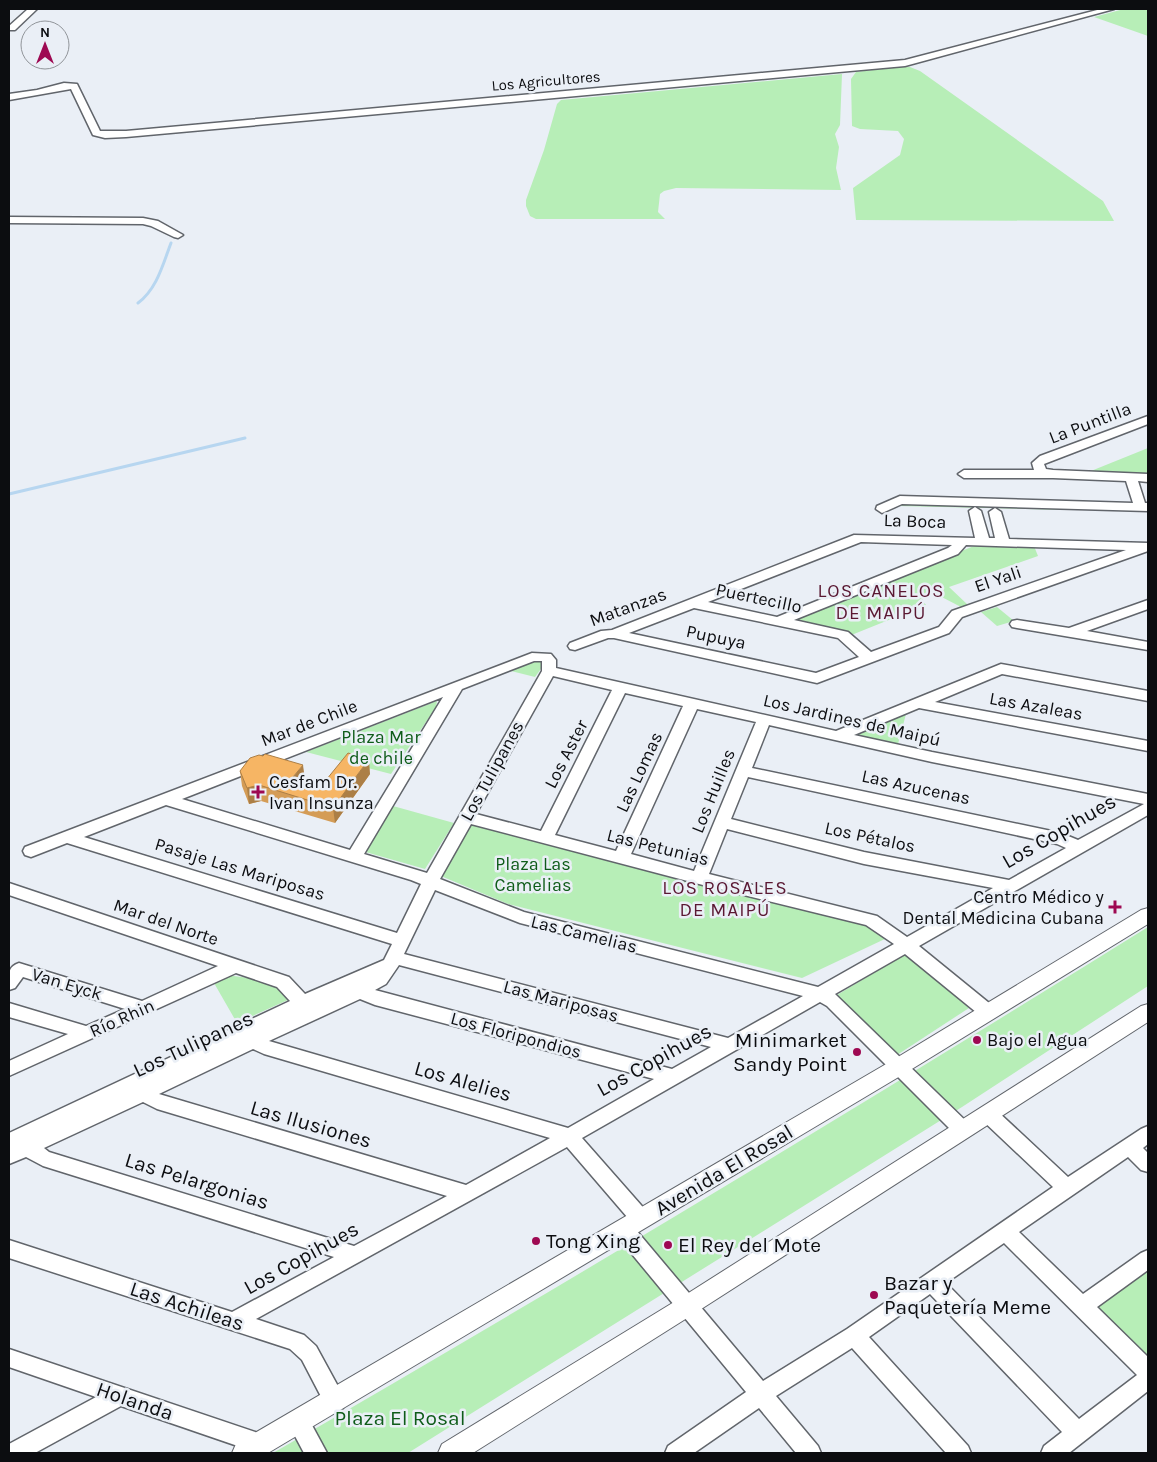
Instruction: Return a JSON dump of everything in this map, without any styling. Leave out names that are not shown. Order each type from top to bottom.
[{"type":"street","points":[[12,28],[33,9]]},
{"type":"street","name":"Los Agricultores","points":[[9,97],[38,93],[64,86],[74,86],[96,133],[105,135],[126,134],[905,62],[1110,9]]},
{"type":"street","points":[[9,220],[143,221],[154,223],[178,235]]},
{"type":"street","name":"La Puntilla","points":[[1053,474],[1042,472],[1038,467],[1038,463],[1044,459],[1148,420]]},
{"type":"street","points":[[964,474],[1053,474],[1148,478]]},
{"type":"street","points":[[1075,509],[995,512],[882,508],[900,500],[1075,509],[1146,510],[1131,478]]},
{"type":"street","points":[[975,511],[983,542]]},
{"type":"street","points":[[995,512],[1003,542]]},
{"type":"street","name":"La Boca","points":[[692,603],[852,540],[870,538],[1148,547]]},
{"type":"street","points":[[778,622],[953,551],[960,545],[958,541]]},
{"type":"street","name":"El Yali","points":[[811,677],[824,676],[944,630],[957,614],[1148,547]]},
{"type":"street","name":"Puertecillo","points":[[692,603],[843,635],[869,658]]},
{"type":"street","name":"Matanzas","points":[[575,646],[606,634],[614,634],[692,603]]},
{"type":"street","points":[[1070,632],[1148,604]]},
{"type":"street","points":[[1017,624],[1148,646]]},
{"type":"street","name":"Pupuya","points":[[614,634],[811,677]]},
{"type":"street","name":"Mar de Chile","points":[[31,851],[532,658],[548,664]]},
{"type":"street","name":"Los Jardines de Maipú","points":[[548,664],[620,687],[932,758],[1148,799]]},
{"type":"street","name":"Los Tulipanes","points":[[9,1156],[18,1144],[248,1036],[360,990],[380,979],[391,961],[430,882],[548,664]]},
{"type":"street","points":[[837,736],[1001,669],[1148,696]]},
{"type":"street","points":[[354,857],[457,686]]},
{"type":"street","name":"Los Aster","points":[[544,838],[620,687]]},
{"type":"street","name":"Las Lomas","points":[[621,858],[692,703]]},
{"type":"street","name":"Las Azaleas","points":[[917,703],[1148,746]]},
{"type":"street","name":"Los Huilles","points":[[699,878],[764,720]]},
{"type":"street","name":"Las Azucenas","points":[[743,771],[1061,839],[1079,847]]},
{"type":"street","name":"Las Camelias","points":[[165,799],[430,882],[520,918],[820,994],[833,1001],[963,1130]]},
{"type":"street","name":"Los Copihues","points":[[234,1321],[468,1194],[1148,808]]},
{"type":"street","name":"Las Petunias","points":[[466,817],[699,878],[871,920],[906,945],[988,1012]]},
{"type":"street","name":"Los Pétalos","points":[[722,822],[864,858],[1011,886]]},
{"type":"street","name":"Pasaje Las Mariposas","points":[[66,837],[401,940]]},
{"type":"street","name":"Mar del Norte","points":[[9,889],[283,982],[302,1003]]},
{"type":"street","name":"Avenida El Rosal","points":[[253,1449],[900,1066],[1148,914]]},
{"type":"street","name":"Los Tulipanes","points":[[18,1144],[143,1092],[248,1036],[302,1003],[391,961]]},
{"type":"street","name":"Las Mariposas","points":[[391,961],[729,1045]]},
{"type":"street","name":"Río Rhin","points":[[9,1069],[235,966]]},
{"type":"street","name":"Van Eyck","points":[[14,976],[144,1008]]},
{"type":"street","name":"Los Floripondios","points":[[360,990],[375,998],[673,1077]]},
{"type":"street","points":[[9,1010],[87,1033]]},
{"type":"street","points":[[451,1453],[688,1306],[1148,1012]]},
{"type":"street","name":"Los Alelies","points":[[248,1036],[264,1047],[569,1136]]},
{"type":"street","name":"Las Ilusiones","points":[[143,1092],[157,1102],[468,1194]]},
{"type":"street","points":[[988,1114],[1067,1188]]},
{"type":"street","points":[[676,1453],[761,1394],[854,1336],[1148,1134]]},
{"type":"street","points":[[569,1136],[688,1306],[810,1453]]},
{"type":"street","name":"Las Pelargonias","points":[[18,1144],[43,1158],[355,1255]]},
{"type":"street","points":[[1129,1147],[1148,1164]]},
{"type":"street","points":[[1005,1231],[1148,1371]]},
{"type":"street","name":"Las Achileas","points":[[9,1249],[234,1321],[302,1345],[309,1353],[335,1401]]},
{"type":"street","points":[[1082,1306],[1148,1259]]},
{"type":"street","points":[[932,1282],[1078,1433]]},
{"type":"street","points":[[854,1336],[960,1453]]},
{"type":"street","name":"Holanda","points":[[9,1358],[119,1396],[253,1449]]},
{"type":"street","points":[[1052,1453],[1148,1379]]},
{"type":"street","points":[[14,1453],[119,1396]]},
{"type":"street","points":[[299,1423],[316,1453]]},
{"type":"green space","points":[[1124,9],[1148,9],[1148,36],[1094,17]]},
{"type":"green space","points":[[910,67],[920,71],[1103,201],[1114,221],[856,220],[853,188],[900,155],[904,139],[898,131],[860,129],[852,126],[851,79],[856,72]]},
{"type":"green space","points":[[842,74],[840,125],[835,134],[839,147],[836,168],[841,190],[676,188],[660,194],[658,212],[665,219],[536,219],[530,216],[526,200],[544,150],[557,104],[561,100]]},
{"type":"green space","points":[[1148,448],[1148,474],[1086,473]]},
{"type":"green space","points":[[903,504],[1065,507],[1066,510],[898,506]]},
{"type":"green space","points":[[974,546],[1034,546],[1038,556],[949,587],[968,605],[961,607],[932,592],[922,600],[926,605],[849,636],[799,623],[796,620],[798,616]]},
{"type":"green space","points":[[997,607],[1014,621],[997,626],[981,612]]},
{"type":"green space","points":[[535,660],[541,661],[543,666],[535,677],[511,671]]},
{"type":"green space","name":"Plaza Mar de chile","points":[[437,701],[436,707],[391,774],[306,752]]},
{"type":"green space","points":[[906,714],[898,744],[855,736],[858,732]]},
{"type":"green space","points":[[393,806],[454,823],[425,869],[362,851]]},
{"type":"green space","name":"Plaza Las Camelias","points":[[460,821],[869,924],[887,938],[802,978],[508,904],[436,874]]},
{"type":"green space","name":"Plaza El Rosal","points":[[1148,927],[1148,986],[962,1107],[408,1453],[273,1453],[713,1194]]},
{"type":"green space","points":[[907,953],[969,1008],[897,1055],[837,995]]},
{"type":"green space","points":[[228,976],[247,978],[269,984],[281,991],[288,1000],[237,1023],[214,983]]},
{"type":"green space","points":[[1148,1262],[1148,1363],[1090,1306]]},
{"type":"building","points":[[348,753],[369,759],[333,808],[259,785],[247,788],[240,771],[250,758],[265,754],[303,765],[293,777],[322,785]]},
{"type":"waterway","points":[[138,303],[155,283],[171,243]]},
{"type":"waterway","points":[[9,494],[245,438]]},
{"type":"place","name":"Cesfam Dr. Ivan Insunza","points":[[258,792]]},
{"type":"place","name":"Centro Médico y Dental Medicina Cubana","points":[[1115,907]]},
{"type":"place","name":"Bajo el Agua","points":[[977,1040]]},
{"type":"place","name":"Minimarket Sandy Point","points":[[857,1052]]},
{"type":"place","name":"Tong Xing","points":[[536,1241]]},
{"type":"place","name":"El Rey del Mote","points":[[668,1245]]},
{"type":"place","name":"Bazar y Paquetería Meme","points":[[874,1295]]},
{"type":"district","name":"LOS CANELOS DE MAIPÚ","points":[[881,601]]},
{"type":"district","name":"LOS ROSALES DE MAIPÚ","points":[[725,898]]}]
